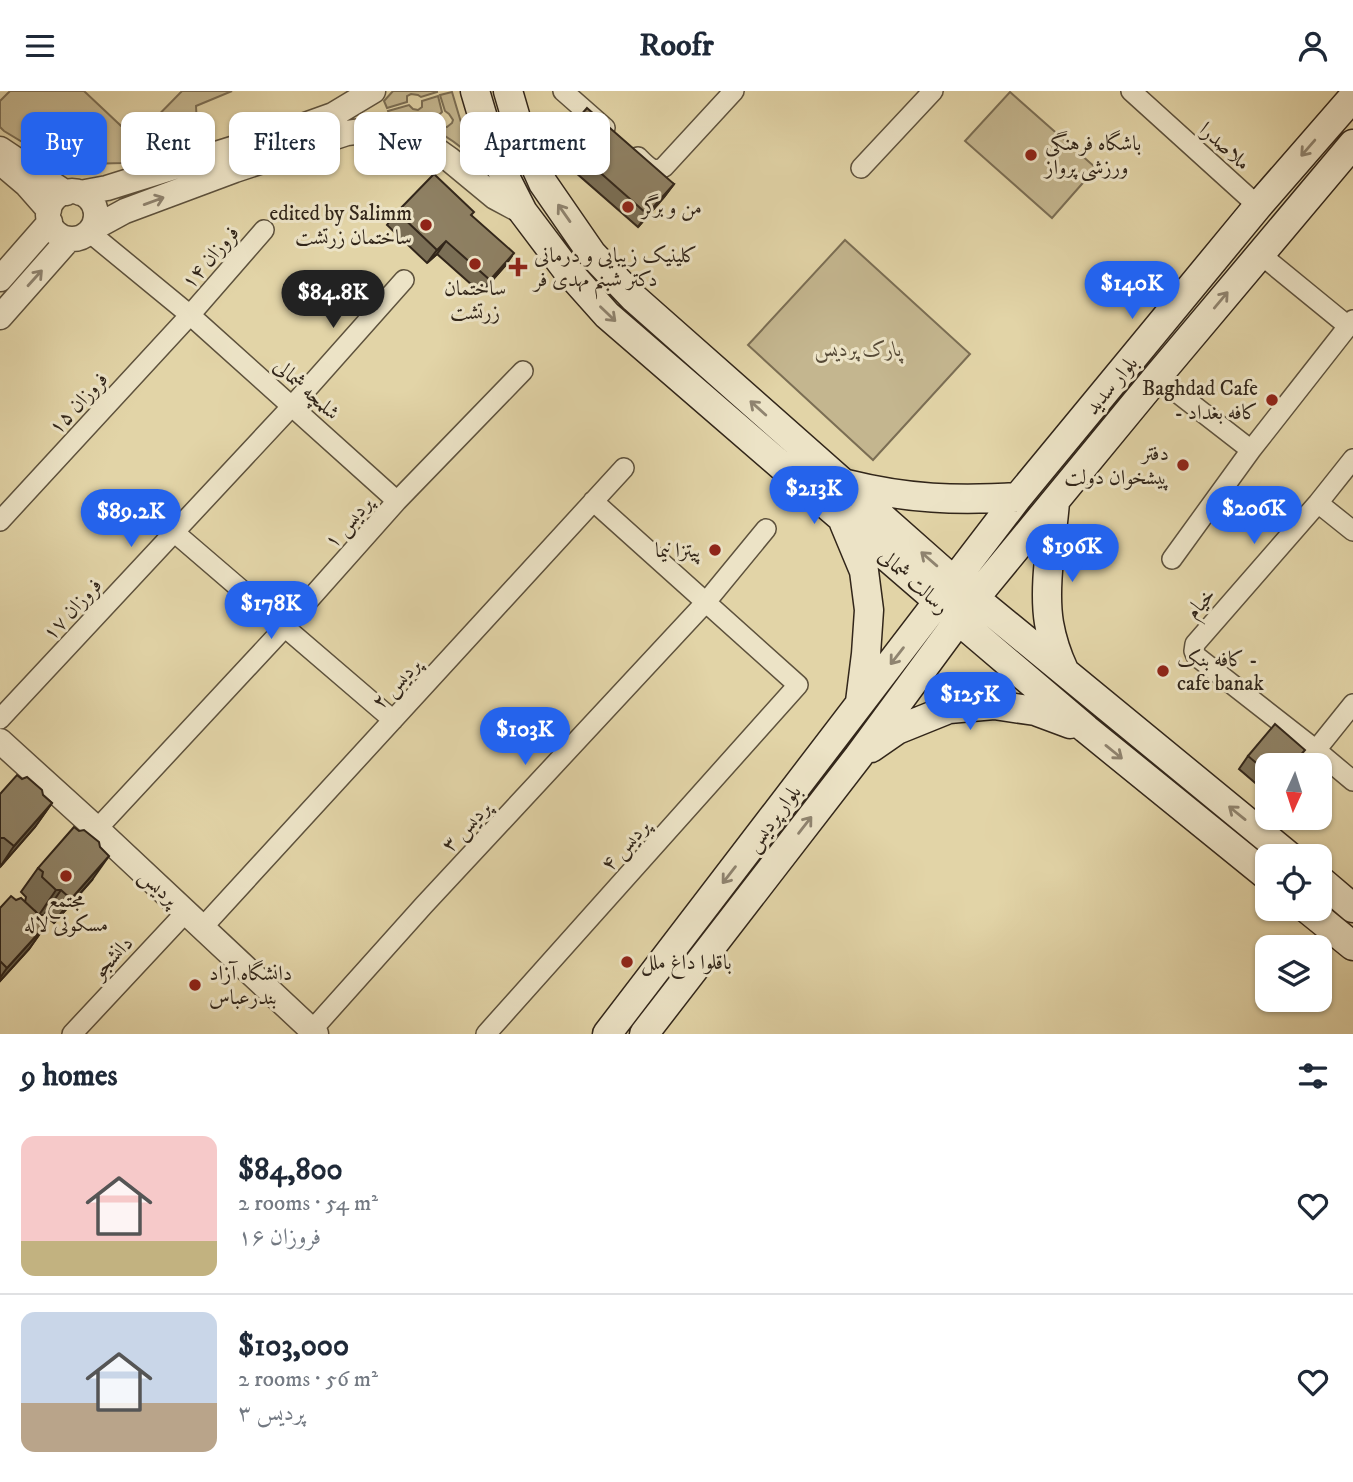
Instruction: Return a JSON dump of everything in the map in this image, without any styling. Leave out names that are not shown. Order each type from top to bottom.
[{"type":"main road","name":"رسالت شمالی","points":[[475,91],[494,155],[523,212],[566,269],[607,315],[841,517],[887,539]]},
{"type":"main road","name":"رسالت شمالی","points":[[508,91],[520,132],[543,183],[592,254],[634,298],[841,482],[887,539],[957,600],[1005,661],[1255,866]]},
{"type":"main road","name":"بلوار سدید","points":[[957,600],[997,525],[1018,497],[1258,206],[1353,97]]},
{"type":"main road","name":"بلوار سدید","points":[[957,600],[1019,545],[1353,144]]},
{"type":"main road","points":[[841,482],[906,496],[952,500],[1018,497]]},
{"type":"main road","points":[[1055,502],[1048,580],[1048,620],[1054,646],[1064,670]]},
{"type":"main road","points":[[841,517],[864,571],[869,610],[860,704]]},
{"type":"main road","points":[[997,525],[1019,545]]},
{"type":"main road","name":"رسالت شمالی","points":[[957,600],[1025,638],[1274,844]]},
{"type":"main road","name":"بلوار پردیس","points":[[607,1034],[860,704],[957,600]]},
{"type":"main road","name":"بلوار پردیس","points":[[644,1034],[858,757],[957,600]]},
{"type":"main road","points":[[1005,661],[1025,638]]},
{"type":"main road","points":[[858,757],[897,730],[949,709],[994,705],[1035,711],[1086,729]]},
{"type":"main road","points":[[809,769],[832,789]]},
{"type":"main road","points":[[1332,890],[1353,908]]},
{"type":"main road","points":[[1323,921],[1353,946]]},
{"type":"street","points":[[563,91],[653,170],[658,171],[734,91]]},
{"type":"street","points":[[861,168],[933,91]]},
{"type":"street","name":"ملاصدرا","points":[[1131,91],[1258,206]]},
{"type":"street","points":[[0,279],[61,204],[280,134],[333,115],[365,96],[375,112]]},
{"type":"street","points":[[61,204],[58,235],[83,233],[125,211],[235,170],[354,132]]},
{"type":"street","points":[[0,149],[61,204]]},
{"type":"street","points":[[446,157],[495,197],[523,212]]},
{"type":"street","points":[[0,162],[27,185],[61,204],[89,198],[94,206],[96,220],[0,317]]},
{"type":"street","name":"فروزان ۱۴","points":[[190,315],[264,230]]},
{"type":"street","name":"شلمچه شمالی","points":[[83,233],[190,315],[397,501]]},
{"type":"street","points":[[1172,559],[1251,450],[1351,323],[1260,254]]},
{"type":"street","name":"فروزان ۱۷","points":[[0,719],[292,407],[404,280]]},
{"type":"street","name":"فروزان ۱۵","points":[[0,521],[190,315]]},
{"type":"street","name":"پردیس ۱","points":[[97,829],[285,627],[397,501],[523,371]]},
{"type":"street","points":[[1157,377],[1251,450]]},
{"type":"street","name":"خیام","points":[[1316,751],[1196,656],[1194,651],[1195,645],[1353,459]]},
{"type":"street","name":"پردیس ۲","points":[[194,920],[393,720],[624,468]]},
{"type":"street","points":[[593,501],[706,602]]},
{"type":"street","points":[[1318,503],[1353,531]]},
{"type":"street","name":"پردیس ۳","points":[[314,1032],[424,905],[706,602],[766,529]]},
{"type":"street","points":[[174,532],[393,720]]},
{"type":"street","name":"پردیس ۴","points":[[485,1034],[798,685],[706,602]]},
{"type":"street","points":[[1353,703],[1316,751],[1353,781]]},
{"type":"street","name":"پردیس","points":[[0,741],[314,1032]]},
{"type":"street","name":"دانشجو","points":[[72,1034],[194,920]]},
{"type":"green space","points":[[10,91],[84,91],[106,112],[21,112],[21,141],[0,127],[0,101]]},
{"type":"green space","points":[[182,91],[232,91],[196,106],[196,112],[161,112]]},
{"type":"green space","points":[[393,91],[437,92],[421,97],[411,94],[407,96],[407,102],[387,108],[384,101]]},
{"type":"green space","points":[[452,92],[460,119],[460,147],[446,136],[446,127],[453,120],[445,111],[440,95]]},
{"type":"green space","name":"باشگاه فرهنگی ورزشی پرواز","points":[[1010,92],[1096,168],[1052,218],[965,141]]},
{"type":"green space","points":[[438,96],[442,112],[388,112],[409,105],[418,110],[422,107],[422,101]]},
{"type":"green space","points":[[107,113],[121,126],[121,163],[107,163]]},
{"type":"green space","name":"پارک پردیس","points":[[845,240],[970,354],[873,460],[748,345]]},
{"type":"building","points":[[610,128],[674,184],[647,214],[603,175],[610,175]]},
{"type":"building","points":[[435,175],[474,212],[471,215],[514,253],[490,280],[446,241],[437,250],[397,212]]},
{"type":"building","points":[[1275,724],[1305,750],[1302,753],[1255,753],[1255,762],[1248,756]]},
{"type":"building","points":[[17,775],[22,779],[27,777],[52,803],[14,846],[0,838],[0,794]]},
{"type":"building","points":[[74,827],[79,831],[84,830],[99,842],[109,856],[71,899],[42,877],[43,872],[38,868]]},
{"type":"building","points":[[11,896],[16,900],[21,898],[46,925],[7,968],[0,961],[0,908]]},
{"type":"place","name":"باشگاه فرهنگی ورزشی پرواز","points":[[1031,155]]},
{"type":"place","name":"من و برگر","points":[[628,207]]},
{"type":"place","name":"edited by Salimm ساختمان زرتشت","points":[[426,225]]},
{"type":"place","name":"ساختمان زرتشت","points":[[475,264]]},
{"type":"place","name":"کلینیک زیبایی و درمانی دکتر شبنم مهدی فر","points":[[518,267]]},
{"type":"place","name":"Baghdad Cafe - کافه بغداد","points":[[1272,400]]},
{"type":"place","name":"دفتر پیشخوان دولت","points":[[1183,465]]},
{"type":"place","name":"پیتزا نیما","points":[[715,550]]},
{"type":"place","name":"کافه بنک - cafe banak","points":[[1163,671]]},
{"type":"place","name":"مجتمع مسکونی لاله","points":[[66,876]]},
{"type":"place","name":"باقلوا داغ ملل","points":[[627,962]]},
{"type":"place","name":"دانشگاه آزاد بندرعباس","points":[[195,985]]}]
